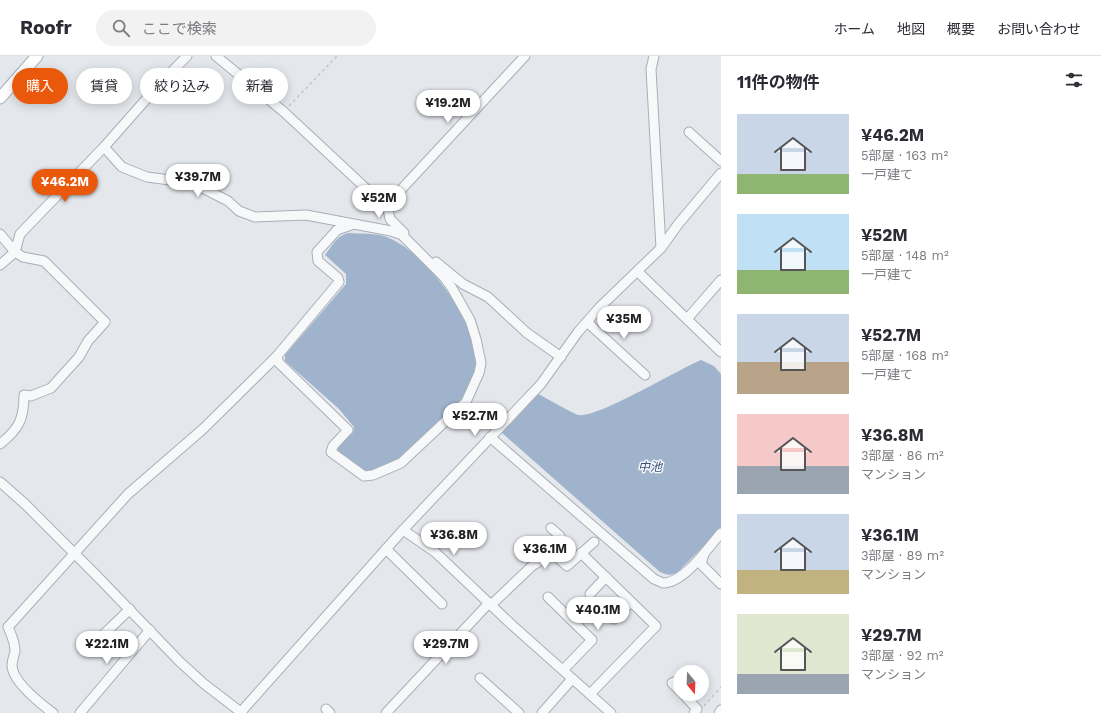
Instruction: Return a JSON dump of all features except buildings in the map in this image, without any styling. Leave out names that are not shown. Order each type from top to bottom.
[{"type":"main road","points":[[0,98],[37,56]]},
{"type":"street","points":[[0,265],[15,252],[20,234],[104,147],[152,92],[188,56]]},
{"type":"street","points":[[216,56],[284,112],[385,207],[395,226],[463,284],[488,297],[527,333],[561,357]]},
{"type":"street","points":[[385,207],[525,56]]},
{"type":"street","points":[[654,56],[651,68],[660,248]]},
{"type":"street","points":[[689,132],[721,161]]},
{"type":"street","points":[[104,147],[122,167],[147,177],[193,183],[228,201],[240,211],[255,217],[306,215],[352,225],[392,231],[402,235],[444,277],[452,288],[470,320],[481,363],[479,373],[466,402],[401,463],[373,475],[364,476],[331,452],[334,446],[348,430],[279,363],[277,356]]},
{"type":"street","points":[[0,482],[26,504],[203,683],[241,713],[403,530],[541,384],[587,322],[660,248],[721,173]]},
{"type":"street","points":[[53,713],[33,697],[15,675],[12,667],[15,650],[14,642],[4,627],[128,494],[203,429],[277,356],[339,282],[338,278],[318,261],[317,252],[337,230],[352,225]]},
{"type":"street","points":[[0,234],[15,252],[23,257],[44,261],[105,322],[88,341],[79,357],[51,388],[31,396],[24,395],[22,418],[16,429],[0,444]]},
{"type":"street","points":[[638,272],[721,352]]},
{"type":"street","points":[[687,319],[713,294],[720,280]]},
{"type":"street","points":[[587,322],[613,339],[635,360],[645,375]]},
{"type":"street","points":[[490,437],[654,579],[663,583],[668,583],[684,574],[689,573],[701,564],[704,559],[705,551]]},
{"type":"street","points":[[386,713],[490,604],[549,550],[560,536],[551,528]]},
{"type":"street","points":[[403,530],[435,552],[490,604],[611,713]]},
{"type":"street","points":[[684,574],[721,533]]},
{"type":"street","points":[[549,550],[558,556],[567,566],[594,542]]},
{"type":"street","points":[[386,549],[442,604]]},
{"type":"street","points":[[581,553],[656,626],[590,694]]},
{"type":"street","points":[[701,564],[721,584]]},
{"type":"street","points":[[590,594],[606,578]]},
{"type":"street","points":[[548,597],[592,640],[563,670]]},
{"type":"street","points":[[614,619],[631,602]]},
{"type":"street","points":[[104,634],[130,609]]},
{"type":"street","points":[[80,713],[150,630]]},
{"type":"street","points":[[480,678],[518,712]]},
{"type":"street","points":[[542,713],[572,679]]},
{"type":"street","points":[[688,701],[696,711]]},
{"type":"path","points":[[284,112],[337,56]]},
{"type":"path","points":[[696,711],[704,706],[721,687]]},
{"type":"water","points":[[348,233],[384,236],[399,243],[415,255],[431,271],[458,308],[468,328],[474,347],[476,364],[476,369],[469,389],[460,403],[393,465],[363,473],[338,452],[338,444],[353,433],[354,427],[339,409],[285,361],[285,355],[346,284],[346,274],[325,255],[340,236]]},
{"type":"water","name":"中池","points":[[701,360],[714,366],[721,374],[721,528],[678,572],[671,575],[660,572],[502,433],[538,394],[576,414],[589,414],[620,402]]}]
